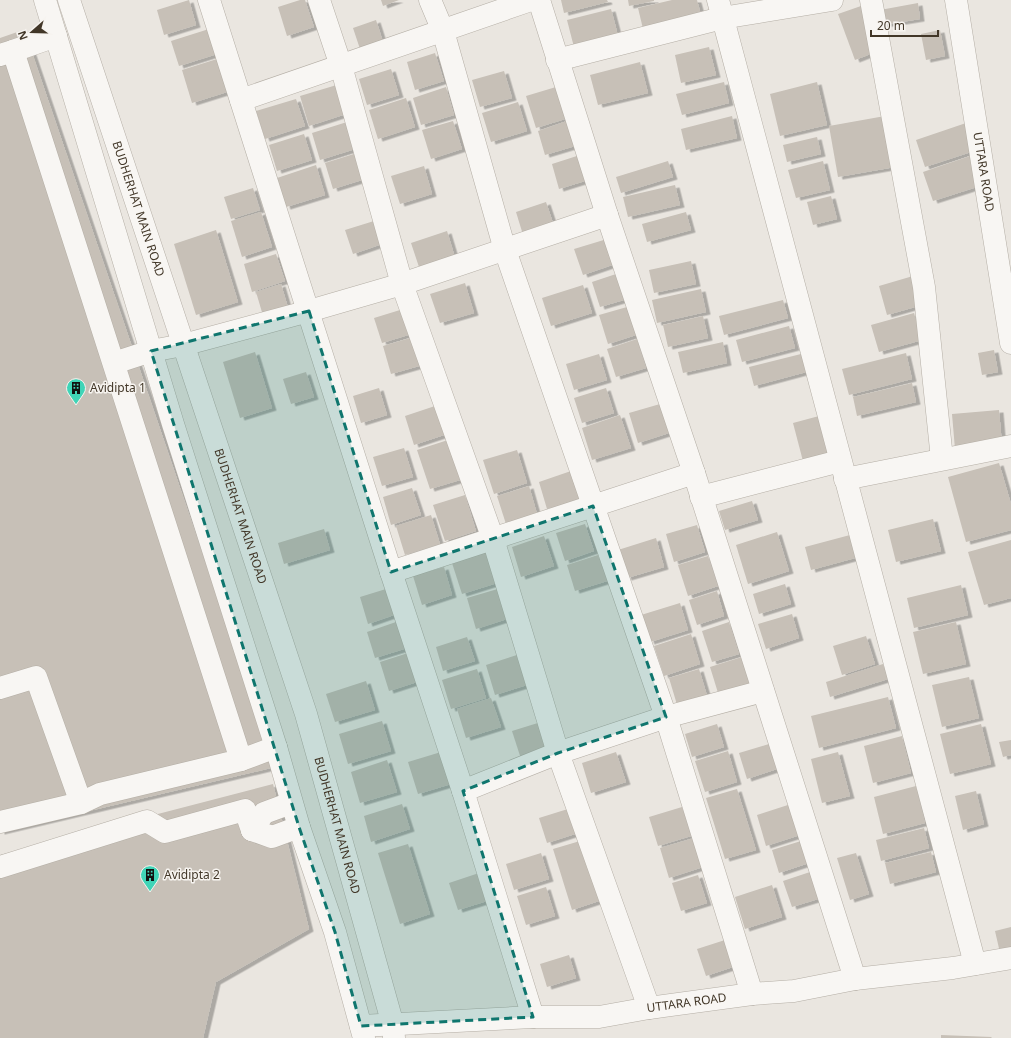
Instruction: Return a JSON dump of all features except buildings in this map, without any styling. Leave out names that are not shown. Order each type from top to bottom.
[{"type":"street","points":[[45,0],[172,424],[276,747],[291,803],[335,932],[362,1032]]},
{"type":"street","name":"BUDHERHAT MAIN ROAD","points":[[69,0],[306,714],[394,1031]]},
{"type":"street","points":[[209,0],[391,572],[463,791],[533,1017]]},
{"type":"street","points":[[319,0],[341,66],[402,284],[492,539],[558,753],[649,1008]]},
{"type":"street","points":[[430,0],[442,31],[505,250],[666,717],[752,994]]},
{"type":"street","points":[[241,100],[531,0]]},
{"type":"street","points":[[539,0],[607,215],[694,473],[855,979]]},
{"type":"street","points":[[557,60],[720,9],[832,0]]},
{"type":"street","points":[[871,0],[924,287],[942,460]]},
{"type":"street","name":"UTTARA ROAD","points":[[956,0],[1010,335]]},
{"type":"street","points":[[720,9],[975,964]]},
{"type":"street","points":[[56,36],[6,53],[114,363],[241,760]]},
{"type":"street","points":[[114,363],[151,351],[183,345],[402,284],[607,215]]},
{"type":"street","points":[[701,497],[843,470],[942,460],[1011,446]]},
{"type":"street","points":[[391,572],[694,473]]},
{"type":"street","points":[[0,688],[36,676],[81,803]]},
{"type":"street","points":[[463,791],[558,753],[666,717],[763,691]]},
{"type":"street","points":[[0,822],[81,803],[100,794],[241,760],[276,747]]},
{"type":"street","points":[[252,830],[264,812],[291,803]]},
{"type":"street","points":[[0,867],[147,821],[165,832],[245,810],[252,830]]},
{"type":"street","points":[[252,830],[272,837],[299,827]]},
{"type":"street","name":"UTTARA ROAD","points":[[362,1032],[394,1031],[533,1017],[599,1017],[649,1008],[752,994],[794,991],[855,979],[1011,958]]},
{"type":"highlighted area","points":[[309,311],[391,572],[593,506],[666,717],[558,753],[463,791],[533,1017],[361,1026],[335,932],[299,827],[151,351]]},
{"type":"place","name":"Avidipta 1","points":[[76,405]]},
{"type":"place","name":"Avidipta 2","points":[[150,892]]}]
